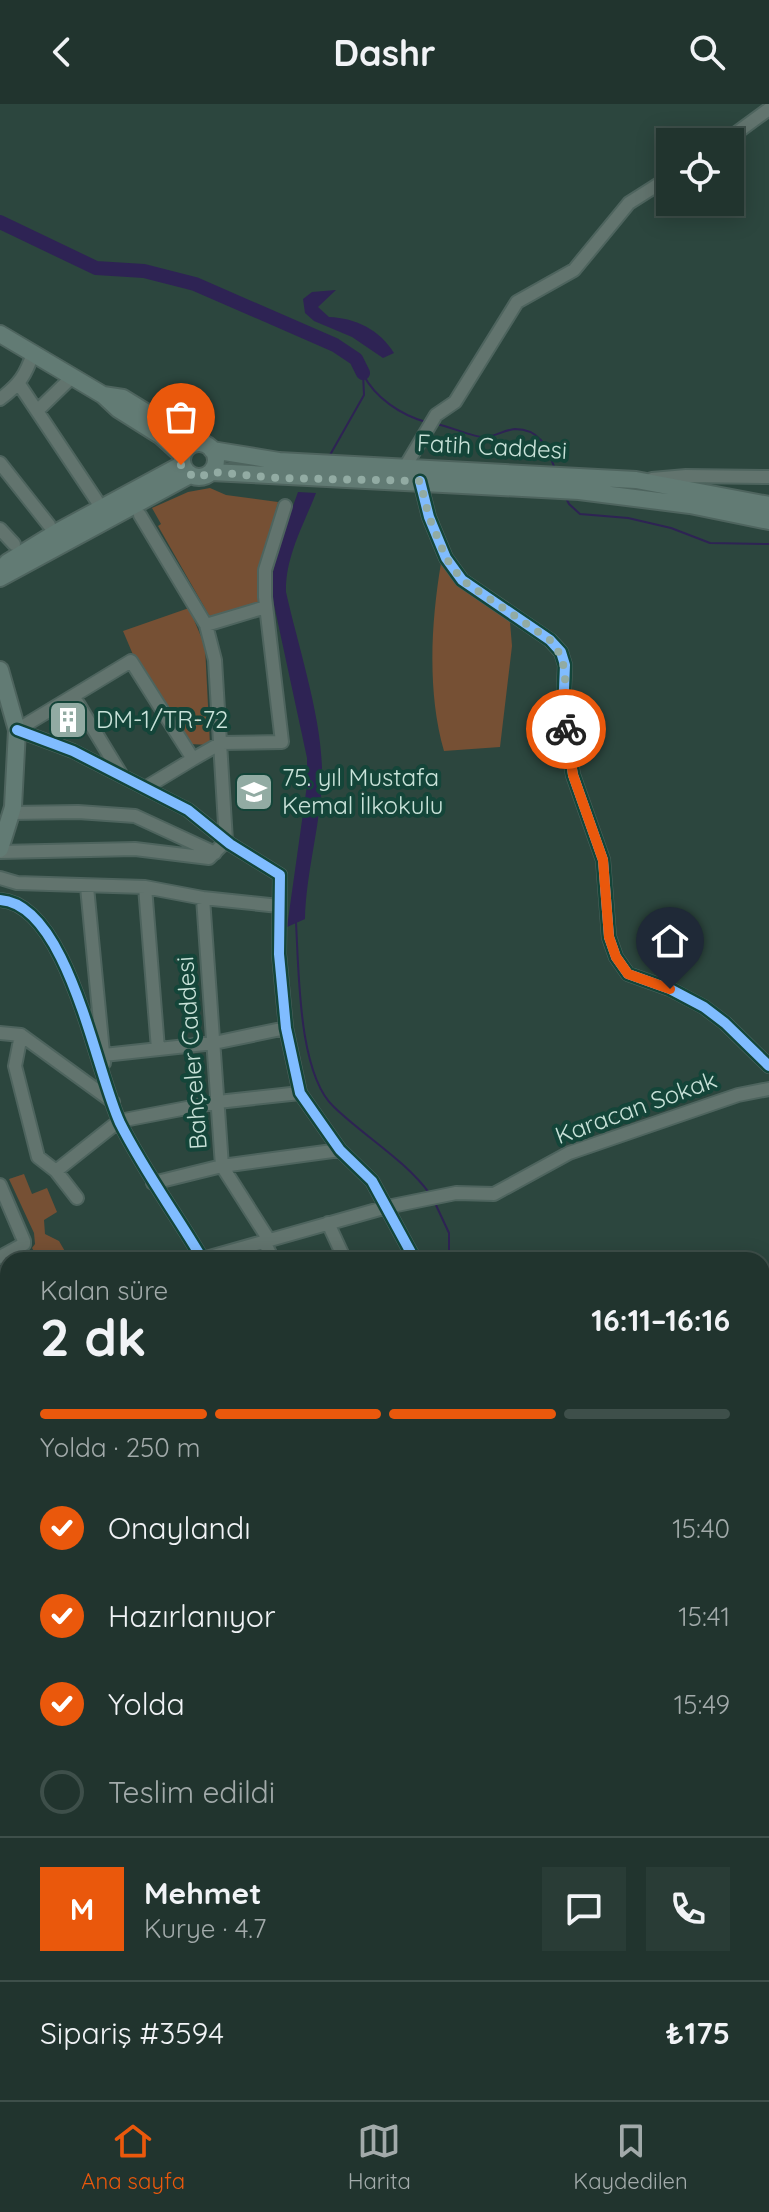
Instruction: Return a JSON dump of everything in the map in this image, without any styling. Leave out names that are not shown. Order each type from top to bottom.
[{"type":"main road","points":[[0,334],[103,395],[118,409],[161,436],[198,478],[211,472],[215,464],[212,450],[207,445],[196,443],[123,398],[103,395]]},
{"type":"main road","points":[[172,484],[184,465],[186,448],[196,443]]},
{"type":"main road","name":"Fatih Caddesi","points":[[212,450],[279,469]]},
{"type":"main road","points":[[0,570],[57,532],[184,465]]},
{"type":"main road","name":"Fatih Caddesi","points":[[211,472],[232,475],[279,469],[351,471],[405,467],[544,482]]},
{"type":"main road","name":"Fatih Caddesi","points":[[351,471],[420,481],[544,482]]},
{"type":"main road","points":[[0,578],[172,484],[232,475]]},
{"type":"main road","name":"Fatih Caddesi","points":[[578,483],[636,480],[769,505]]},
{"type":"main road","points":[[544,482],[578,483]]},
{"type":"main road","name":"Fatih Caddesi","points":[[578,483],[769,521]]},
{"type":"main road","points":[[0,670],[17,730],[11,813],[0,850]]},
{"type":"street","points":[[743,128],[769,109]]},
{"type":"street","points":[[405,467],[436,415],[455,402],[517,302],[574,270],[629,203],[656,186]]},
{"type":"street","points":[[0,399],[19,384],[33,353]]},
{"type":"street","points":[[37,411],[73,376]]},
{"type":"street","points":[[19,384],[97,501]]},
{"type":"street","points":[[0,463],[49,525]]},
{"type":"street","points":[[636,480],[686,476],[769,477]]},
{"type":"street","points":[[420,481],[429,517],[446,558],[462,580],[550,640],[561,652],[565,665],[563,713],[573,775],[603,860],[609,937],[616,957],[628,974],[670,989],[704,1007],[769,1066]]},
{"type":"street","points":[[145,788],[221,743],[282,742],[266,607],[265,570],[285,506]]},
{"type":"street","points":[[0,850],[135,849],[209,858],[226,841],[215,660],[206,625],[140,515]]},
{"type":"street","points":[[0,529],[14,544]]},
{"type":"street","points":[[206,625],[266,607]]},
{"type":"street","points":[[17,730],[131,661],[193,759]]},
{"type":"street","points":[[74,697],[122,776]]},
{"type":"street","points":[[17,730],[73,751],[188,810],[226,841],[280,875],[279,954],[286,1028],[300,1093],[340,1150],[372,1181],[411,1252]]},
{"type":"street","points":[[11,813],[78,812],[135,816],[171,830],[215,853]]},
{"type":"street","points":[[0,878],[17,883],[145,887],[203,898],[279,906]]},
{"type":"street","points":[[87,887],[104,1055],[103,1075]]},
{"type":"street","points":[[145,887],[158,1049]]},
{"type":"street","name":"Bahçeler Caddesi","points":[[203,898],[222,1166],[270,1252]]},
{"type":"street","points":[[0,900],[14,901],[30,913],[71,976],[119,1121],[197,1252]]},
{"type":"street","points":[[104,1055],[214,1043],[286,1028]]},
{"type":"street","points":[[0,1033],[21,1035],[113,1102]]},
{"type":"street","points":[[21,1035],[15,1066],[38,1157],[56,1171],[77,1198]]},
{"type":"street","name":"Karacan Sokak","points":[[226,1252],[387,1207],[442,1195],[494,1194],[569,1153],[738,1095],[769,1089]]},
{"type":"street","points":[[56,1171],[119,1121],[218,1102],[300,1093]]},
{"type":"street","points":[[153,1183],[222,1166],[340,1150]]},
{"type":"street","points":[[0,1185],[24,1244],[9,1252]]},
{"type":"street","points":[[328,1223],[341,1252]]},
{"type":"shaded area","points":[[336,290],[318,307],[329,317],[366,327],[382,338],[394,353],[383,358],[352,337],[314,321],[305,313],[303,299],[312,292]]},
{"type":"shaded area","points":[[210,488],[226,495],[278,502],[259,574],[261,602],[210,617],[158,526],[161,524],[152,508],[188,492]]},
{"type":"shaded area","points":[[298,492],[316,493],[292,553],[286,592],[314,706],[322,772],[305,919],[287,927],[307,785],[307,758],[270,586],[279,545]]},
{"type":"shaded area","points":[[441,563],[510,622],[512,646],[500,747],[444,751],[435,705],[432,657]]},
{"type":"shaded area","points":[[189,608],[205,646],[210,745],[190,744],[134,657],[123,631]]},
{"type":"shaded area","points":[[24,1174],[32,1194],[47,1188],[57,1212],[44,1220],[45,1234],[59,1241],[65,1252],[34,1252],[34,1233],[9,1179]]},
{"type":"waterway","points":[[0,222],[96,268],[144,271],[195,284],[335,345],[356,359],[363,373]]},
{"type":"waterway","points":[[330,455],[364,395],[363,373]]},
{"type":"waterway","points":[[363,374],[374,391],[390,404],[426,422]]},
{"type":"waterway","points":[[436,424],[480,437],[515,429],[531,432],[546,447],[555,469]]},
{"type":"waterway","points":[[566,498],[580,514],[628,518],[671,528],[710,543],[769,544]]},
{"type":"waterway","points":[[296,923],[303,1021],[313,1071],[322,1092],[334,1107],[396,1159],[430,1194]]},
{"type":"waterway","points":[[435,1203],[449,1233],[449,1252]]},
{"type":"cycle path","points":[[420,481],[429,517],[446,558],[462,580],[550,640],[561,652],[565,665],[563,713],[573,775],[603,860],[609,937],[616,957],[628,974],[670,989],[704,1007],[769,1066]]},
{"type":"cycle path","points":[[17,730],[73,751],[188,810],[230,844],[280,875],[279,954],[286,1028],[300,1093],[340,1150],[372,1181],[411,1252]]},
{"type":"cycle path","points":[[0,900],[24,909],[44,929],[62,959],[120,1123],[198,1252]]},
{"type":"way so far","points":[[181,465],[187,473],[198,478],[211,472],[279,478],[420,481],[429,517],[446,558],[462,580],[550,640],[561,652],[565,665],[563,713],[566,729]]},
{"type":"place","name":"DM-1/TR-72","points":[[68,720]]},
{"type":"place","name":"75. yıl Mustafa Kemal İlkokulu","points":[[254,792]]},
{"type":"route","points":[[566,729],[573,775],[603,860],[609,937],[616,957],[628,974],[670,989]]}]
